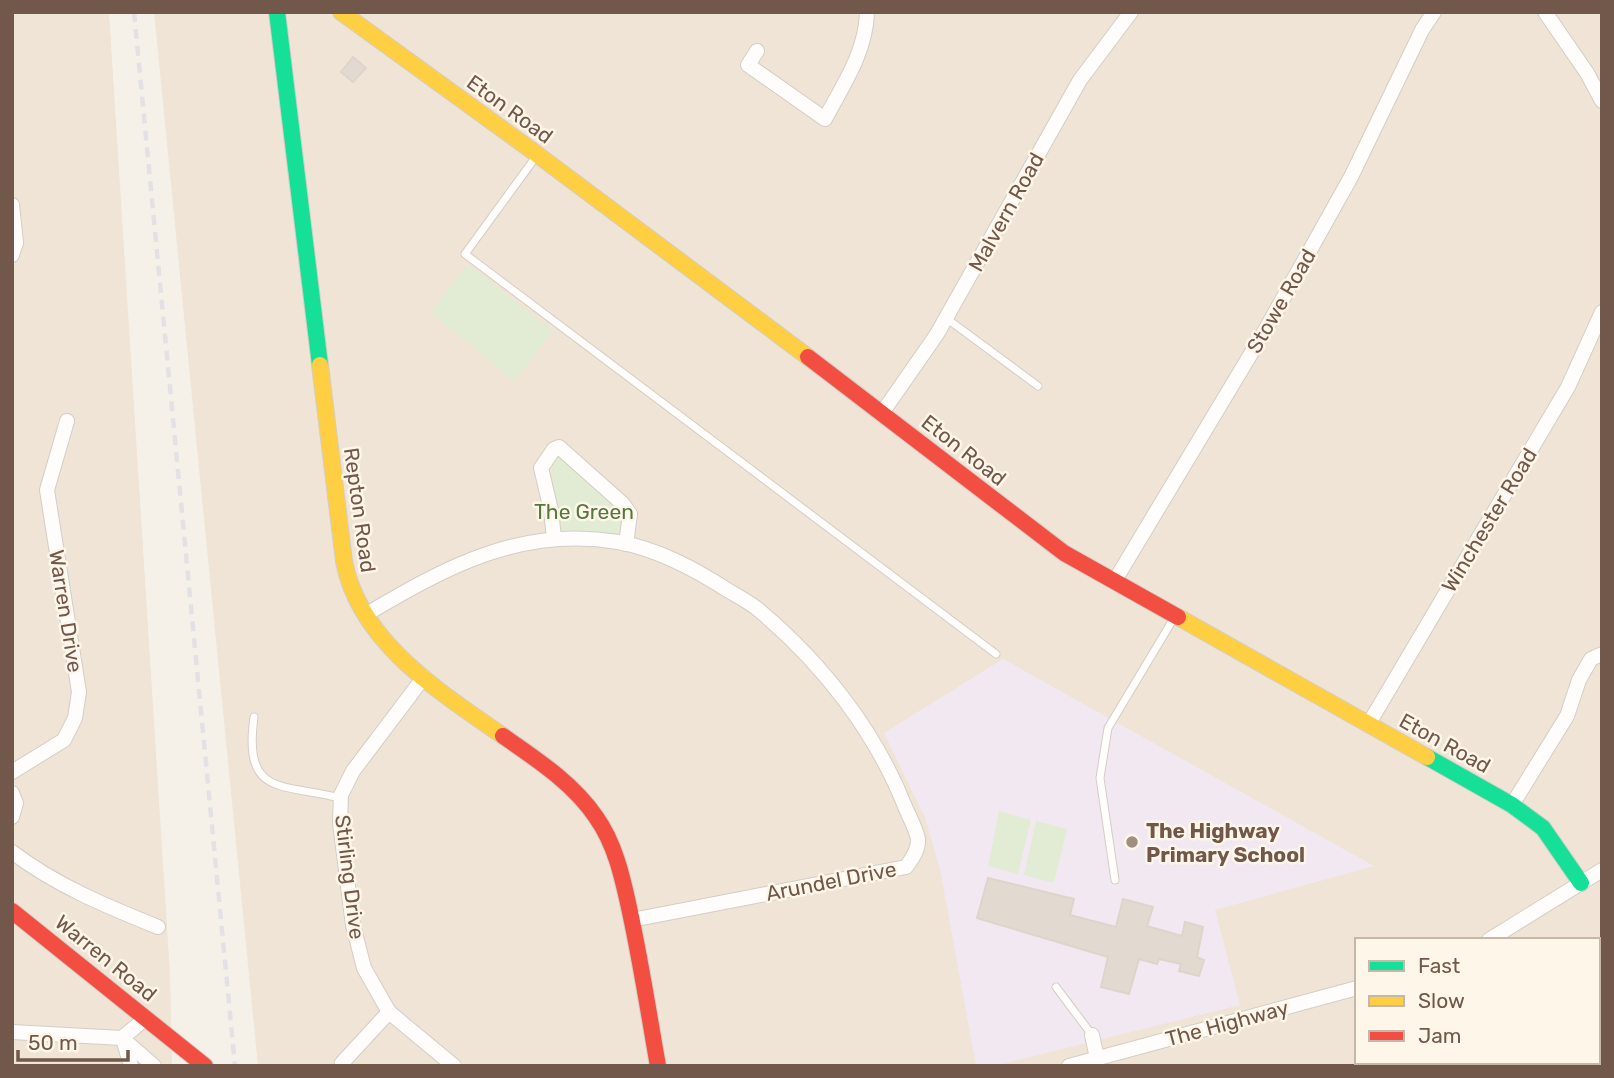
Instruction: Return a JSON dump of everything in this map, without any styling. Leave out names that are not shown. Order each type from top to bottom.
[{"type":"street","name":"Repton Road","points":[[277,12],[341,540],[349,583],[365,615],[386,645],[424,677],[558,776],[581,798],[604,828],[613,849],[632,920],[658,1066]]},
{"type":"street","name":"Eton Road","points":[[341,12],[538,155],[882,413],[1063,553],[1512,805],[1543,828],[1581,883]]},
{"type":"street","points":[[757,51],[748,65],[825,119],[857,59],[866,30],[867,12]]},
{"type":"street","name":"Malvern Road","points":[[882,413],[946,318],[1080,80],[1131,12]]},
{"type":"street","name":"Stowe Road","points":[[1114,582],[1267,327],[1350,177],[1422,30],[1434,12]]},
{"type":"street","points":[[1545,12],[1587,73],[1602,101]]},
{"type":"street","points":[[12,205],[16,243],[13,255]]},
{"type":"street","name":"Winchester Road","points":[[1368,724],[1568,387],[1602,312]]},
{"type":"street","name":"Warren Drive","points":[[12,772],[64,740],[75,718],[79,692],[47,490],[67,421]]},
{"type":"street","points":[[554,538],[551,510],[541,468],[554,449],[559,447],[630,514],[626,544]]},
{"type":"street","name":"Arundel Drive","points":[[365,615],[430,576],[483,553],[554,538],[626,544],[688,565],[747,602],[819,666],[874,745],[897,784],[918,840],[914,857],[906,867],[632,920]]},
{"type":"street","points":[[1512,805],[1567,716],[1579,680],[1591,659],[1602,654]]},
{"type":"street","name":"Stirling Drive","points":[[424,677],[353,771],[341,799],[340,823],[353,925],[364,968],[389,1012],[454,1066]]},
{"type":"street","points":[[12,793],[16,803],[12,817]]},
{"type":"street","points":[[12,852],[35,869],[81,895],[158,927]]},
{"type":"street","points":[[1492,938],[1602,870]]},
{"type":"street","name":"Warren Road","points":[[12,911],[202,1064]]},
{"type":"street","name":"The Highway","points":[[1069,1066],[1355,989]]},
{"type":"street","points":[[344,1066],[342,1063],[389,1012]]},
{"type":"street","points":[[122,1038],[146,1018]]},
{"type":"street","points":[[12,1032],[122,1038],[154,1066]]},
{"type":"street","points":[[1092,1035],[1097,1058]]},
{"type":"street","points":[[122,1038],[131,1066]]},
{"type":"lane","points":[[538,155],[465,254],[996,654]]},
{"type":"lane","points":[[946,318],[1038,386]]},
{"type":"lane","points":[[1115,880],[1100,778],[1108,728],[1175,617]]},
{"type":"lane","points":[[254,717],[252,758],[263,776],[287,789],[341,799]]},
{"type":"lane","points":[[1056,987],[1092,1035]]},
{"type":"shaded area","points":[[12,12],[109,12],[170,974],[172,1066],[12,1066]]},
{"type":"shaded area","points":[[154,12],[1602,12],[1602,1000],[1600,1001],[1600,938],[1355,938],[1355,1064],[1493,1064],[258,1066]]},
{"type":"shaded area","name":"The Highway Primary School","points":[[1003,659],[1374,866],[1215,910],[1240,1005],[994,1066],[976,1066],[940,869],[925,818],[884,733]]},
{"type":"green space","points":[[468,264],[553,331],[514,381],[430,312]]},
{"type":"green space","name":"The Green","points":[[557,457],[623,513],[619,540],[564,533],[552,495],[553,464]]},
{"type":"green space","points":[[999,811],[1031,820],[1018,874],[988,866]]},
{"type":"green space","points":[[1036,821],[1067,829],[1054,883],[1024,875]]},
{"type":"building","points":[[353,57],[366,68],[353,82],[341,72]]},
{"type":"building","points":[[988,878],[1074,899],[1070,915],[1116,927],[1123,899],[1153,907],[1147,926],[1182,936],[1185,922],[1203,927],[1197,957],[1204,960],[1199,976],[1179,971],[1181,964],[1159,959],[1157,964],[1139,959],[1129,994],[1101,987],[1108,957],[977,918]]},
{"type":"railway","points":[[134,12],[235,1066]]},
{"type":"traffic: fast","points":[[277,12],[320,365]]},
{"type":"traffic: fast","points":[[1427,757],[1512,805],[1543,828],[1581,883]]},
{"type":"traffic: slow","points":[[341,12],[808,357]]},
{"type":"traffic: slow","points":[[320,365],[344,561],[353,590],[366,616],[384,640],[406,662],[429,683],[503,736]]},
{"type":"traffic: slow","points":[[1178,617],[1427,757]]},
{"type":"traffic: jam","points":[[808,357],[1064,553],[1178,617]]},
{"type":"traffic: jam","points":[[503,736],[553,772],[576,793],[596,817],[609,839],[625,888],[658,1066]]},
{"type":"traffic: jam","points":[[12,911],[205,1066]]},
{"type":"place","name":"The Highway Primary School","points":[[1132,842]]}]
